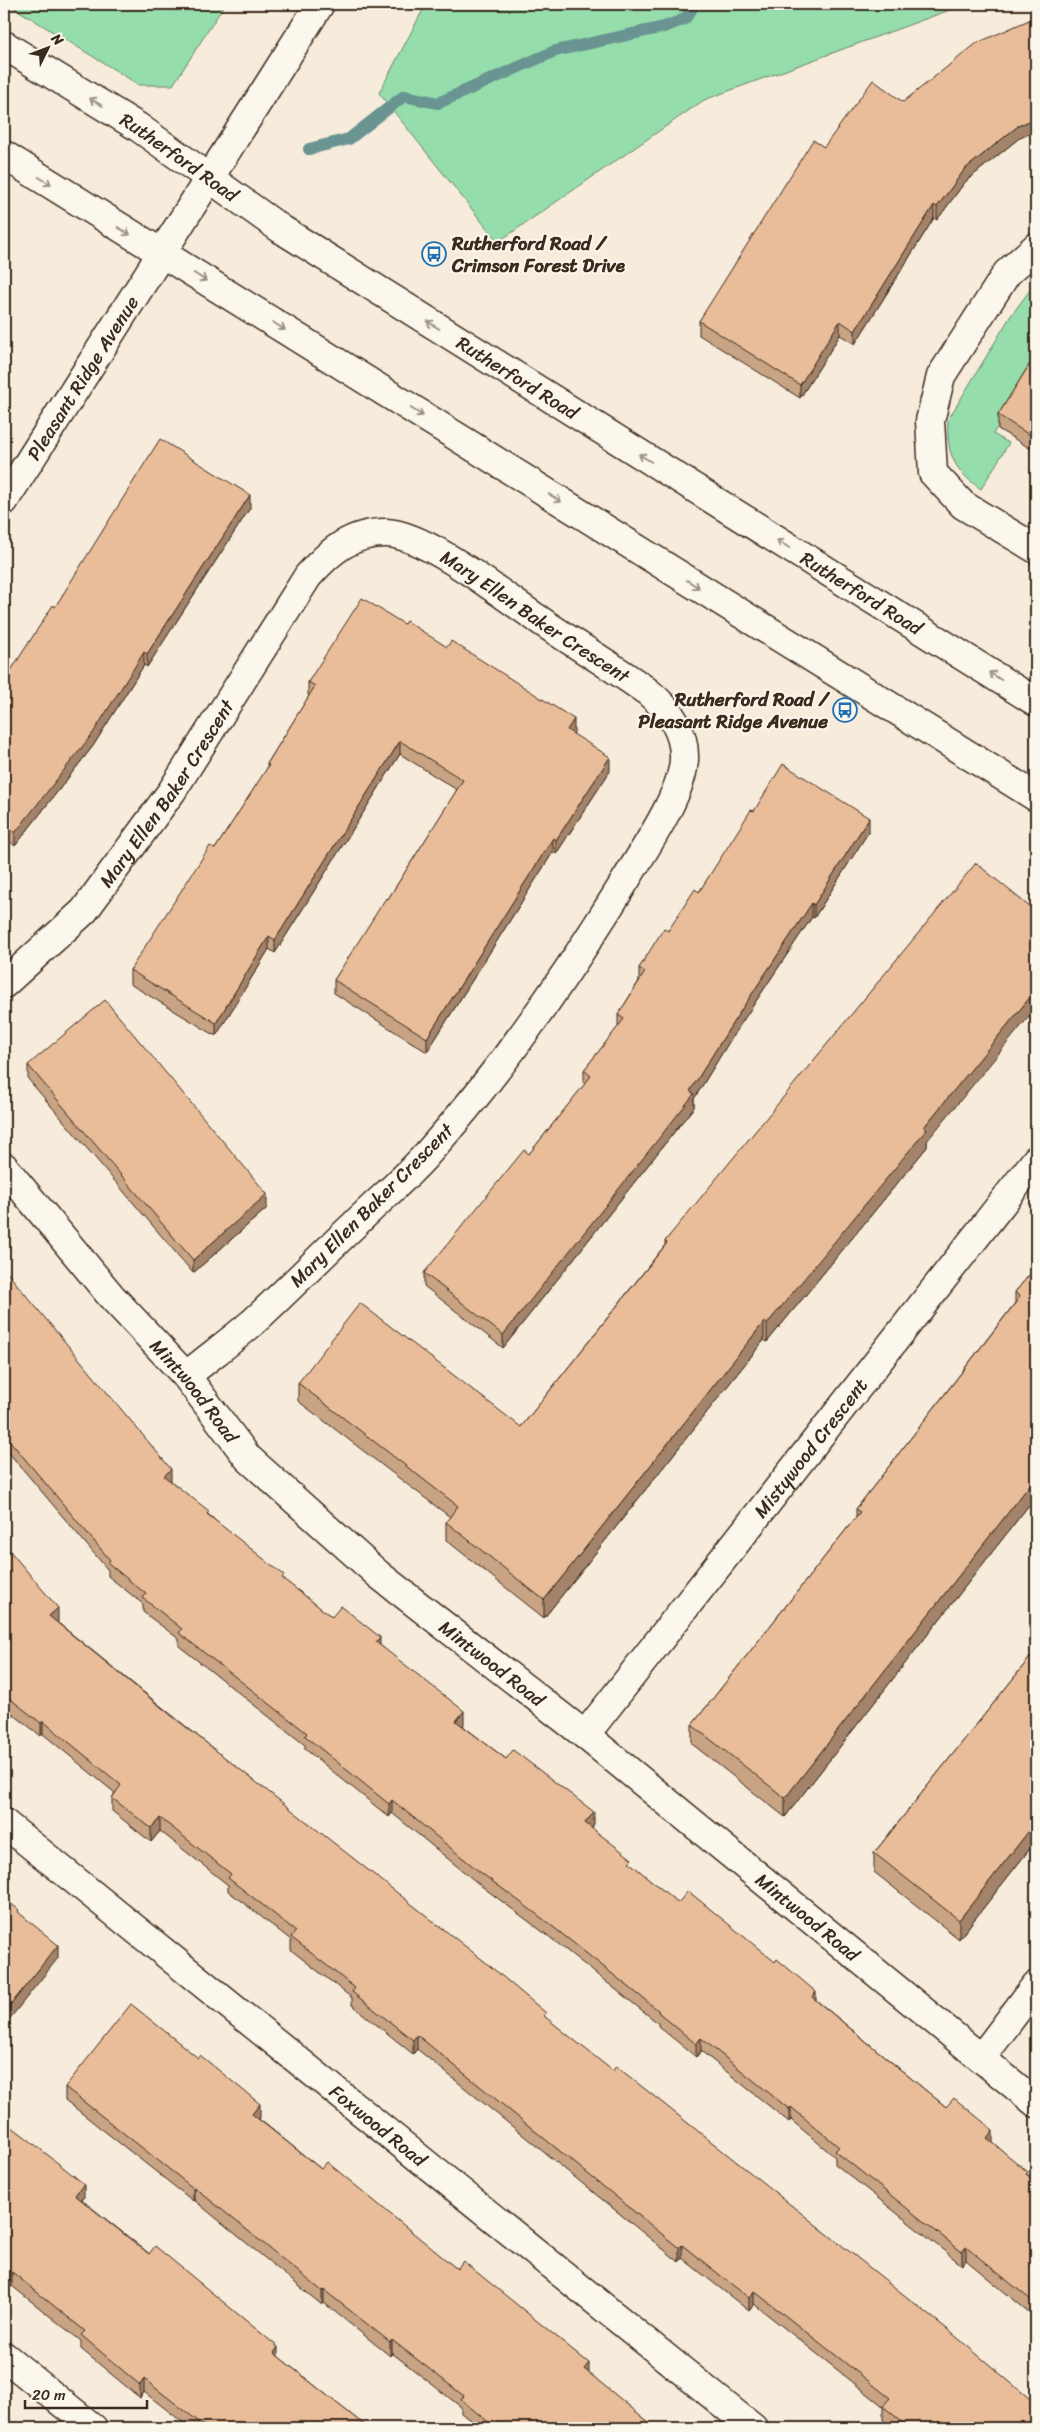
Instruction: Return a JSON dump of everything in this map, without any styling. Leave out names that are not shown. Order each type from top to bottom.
[{"type":"street","name":"Pleasant Ridge Avenue","points":[[4,501],[162,253],[207,178],[241,130],[320,4]]},
{"type":"street","name":"Rutherford Road","points":[[4,46],[138,128],[207,178],[313,250],[1036,702]]},
{"type":"street","points":[[4,155],[1036,798]]},
{"type":"street","points":[[1036,247],[1007,273],[941,376],[930,421],[933,473],[963,505],[1036,549]]},
{"type":"street","name":"Mary Ellen Baker Crescent","points":[[4,984],[84,910],[172,790],[308,576],[332,551],[360,536],[390,533],[406,537],[449,558],[643,688],[664,704],[676,721],[682,740],[684,758],[682,774],[672,797],[619,890],[517,1043],[426,1156],[251,1323],[186,1376]]},
{"type":"street","name":"Mistywood Crescent","points":[[584,1735],[1036,1160]]},
{"type":"street","name":"Mintwood Road","points":[[4,1167],[111,1296],[186,1376],[248,1458],[379,1575],[584,1735],[1036,2102]]},
{"type":"street","name":"Foxwood Road","points":[[4,1823],[753,2428]]},
{"type":"street","points":[[982,2057],[1036,1984]]},
{"type":"street","points":[[4,2356],[93,2428]]},
{"type":"green space","points":[[8,4],[225,4],[173,85],[139,85]]},
{"type":"green space","points":[[426,4],[966,4],[704,100],[498,242],[379,93]]},
{"type":"green space","points":[[1036,282],[1036,321],[1034,324],[1036,325],[1036,363],[993,434],[1009,443],[981,489],[958,468],[950,452],[948,420],[1010,317]]},
{"type":"building","points":[[1036,17],[1036,118],[1018,126],[965,169],[937,207],[934,205],[855,331],[840,321],[800,385],[699,321],[813,140],[824,147],[873,80],[903,102],[977,43]]},
{"type":"building","points":[[1036,354],[1036,439],[998,415]]},
{"type":"building","points":[[160,439],[250,495],[147,654],[144,652],[93,733],[15,833],[9,828],[4,834],[4,681],[53,605],[55,607]]},
{"type":"building","points":[[362,598],[404,624],[406,621],[447,647],[451,641],[574,719],[567,730],[610,757],[556,840],[553,838],[427,1038],[334,980],[463,780],[400,741],[275,940],[269,936],[216,1023],[130,970],[210,846],[215,849],[269,765],[267,764],[315,686],[308,682]]},
{"type":"building","points":[[783,764],[869,818],[814,905],[812,903],[732,1024],[690,1091],[694,1094],[503,1335],[424,1273],[524,1150],[529,1154],[591,1076],[584,1070],[624,1019],[618,1015],[645,972],[639,968],[664,928],[668,931],[695,889],[699,892],[751,810],[754,811]]},
{"type":"building","points":[[976,863],[1036,912],[1036,990],[924,1127],[927,1129],[767,1324],[764,1322],[544,1600],[446,1522],[458,1506],[298,1383],[360,1303],[521,1427],[667,1243],[665,1241]]},
{"type":"building","points":[[105,1000],[267,1194],[193,1260],[28,1065]]},
{"type":"building","points":[[1036,1267],[1036,1477],[785,1798],[692,1725],[860,1512],[856,1509],[1020,1297],[1015,1292]]},
{"type":"building","points":[[4,1269],[171,1469],[164,1476],[209,1511],[207,1514],[284,1575],[282,1578],[332,1617],[341,1606],[380,1637],[376,1642],[464,1711],[456,1721],[506,1759],[513,1750],[594,1812],[585,1823],[632,1859],[629,1862],[678,1903],[688,1891],[775,1962],[777,1959],[816,1992],[812,1997],[946,2107],[954,2098],[993,2130],[987,2138],[1028,2172],[1026,2174],[1036,2182],[1036,2304],[966,2247],[962,2252],[835,2151],[839,2147],[791,2107],[789,2109],[701,2038],[696,2044],[659,2011],[547,1922],[480,1872],[392,1800],[389,1804],[305,1736],[307,1733],[179,1633],[182,1629],[143,1598],[146,1594],[108,1563],[110,1560],[4,1434]]},
{"type":"building","points":[[4,1544],[58,1608],[49,1616],[172,1716],[484,1961],[546,2013],[544,2016],[613,2071],[616,2066],[947,2329],[1036,2404],[1036,2428],[909,2428],[883,2406],[890,2398],[754,2291],[749,2298],[682,2245],[679,2248],[417,2035],[413,2040],[352,1992],[355,1988],[291,1937],[296,1931],[228,1878],[231,1874],[160,1818],[151,1828],[112,1798],[121,1785],[43,1721],[41,1723],[4,1694]]},
{"type":"building","points":[[1036,1650],[1036,1822],[959,1920],[874,1853]]},
{"type":"building","points":[[4,1898],[58,1945],[4,2013]]},
{"type":"building","points":[[131,2004],[198,2058],[200,2055],[260,2104],[252,2114],[321,2169],[327,2162],[457,2269],[463,2261],[589,2363],[584,2369],[656,2428],[496,2428],[461,2400],[464,2396],[392,2340],[390,2342],[324,2290],[322,2291],[194,2187],[65,2087]]},
{"type":"building","points":[[4,2121],[84,2184],[75,2195],[149,2254],[155,2246],[278,2347],[274,2353],[368,2428],[207,2428],[144,2379],[140,2385],[81,2335],[85,2331],[12,2272],[10,2275],[4,2270]]},
{"type":"waterway","points":[[309,149],[349,139],[404,96],[438,103],[555,51],[664,27],[685,19],[695,4]]},
{"type":"place","name":"Rutherford Road / Crimson Forest Drive","points":[[434,254]]},
{"type":"place","name":"Rutherford Road / Pleasant Ridge Avenue","points":[[845,710]]}]
